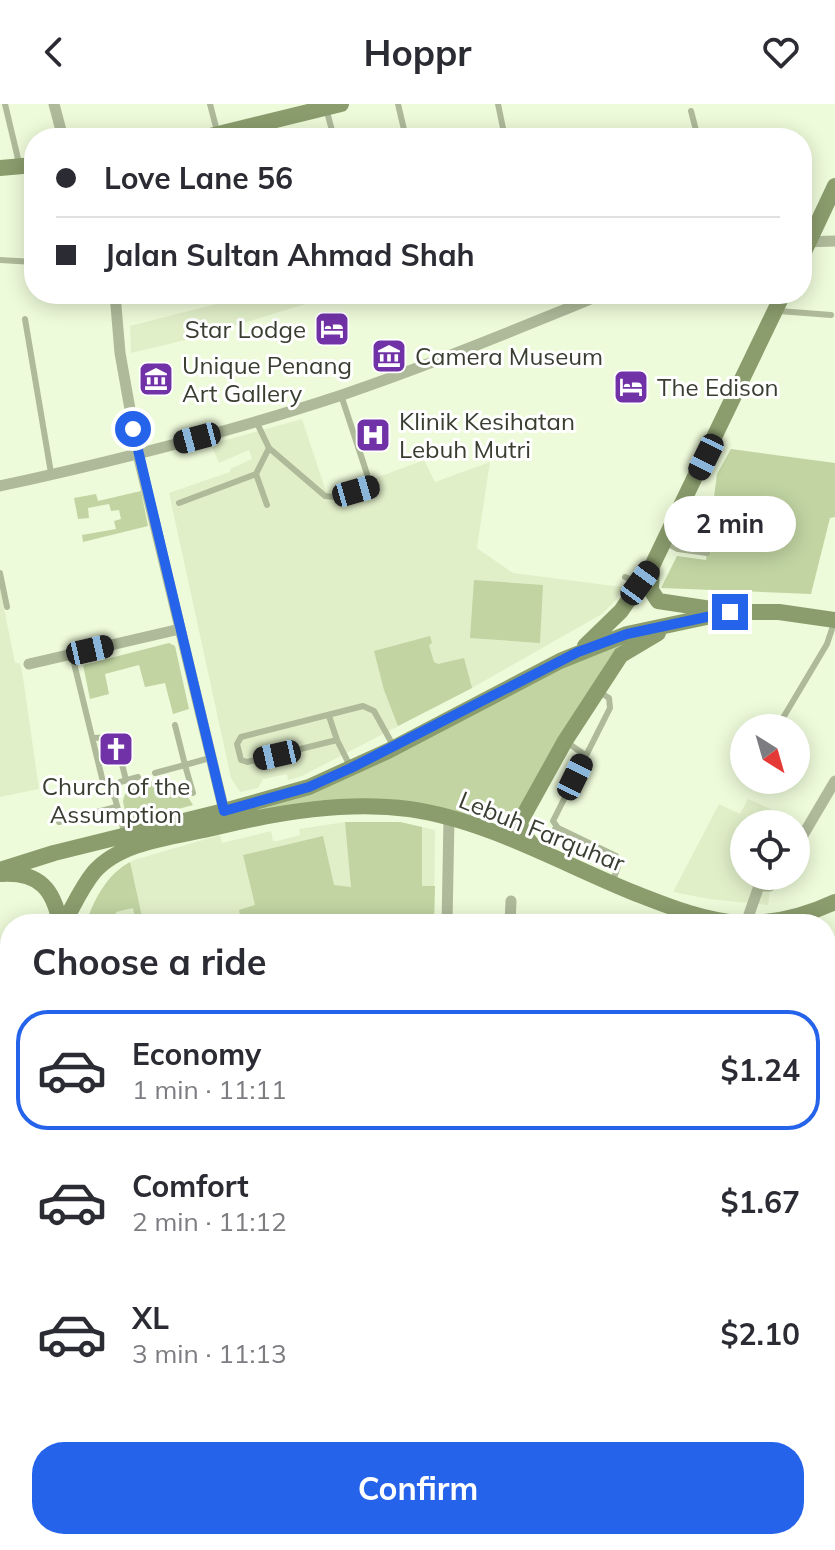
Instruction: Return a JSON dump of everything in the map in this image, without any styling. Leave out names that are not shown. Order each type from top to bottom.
[{"type":"main road","points":[[235,128],[296,109],[334,106]]},
{"type":"main road","points":[[0,168],[24,166]]},
{"type":"main road","points":[[812,231],[835,186]]},
{"type":"main road","points":[[778,304],[652,566],[651,590],[658,601],[730,612],[779,612],[835,620]]},
{"type":"main road","points":[[578,652],[621,611],[632,580],[652,566]]},
{"type":"main road","points":[[578,652],[627,634],[730,612]]},
{"type":"main road","points":[[540,851],[522,832],[520,822],[565,741],[621,655],[678,623]]},
{"type":"main road","name":"Lebuh Farquhar","points":[[0,872],[128,841],[309,787],[394,748],[578,652]]},
{"type":"main road","name":"Lebuh Farquhar","points":[[128,841],[341,807],[410,809],[449,818],[540,851],[612,884],[694,914]]},
{"type":"main road","points":[[68,914],[97,869],[128,841]]},
{"type":"main road","points":[[0,872],[38,881],[57,905],[59,914]]},
{"type":"main road","name":"Lebuh Farquhar","points":[[806,914],[835,902]]},
{"type":"street","points":[[54,104],[60,128]]},
{"type":"street","points":[[812,245],[835,241]]},
{"type":"street","points":[[116,304],[120,353],[138,454],[224,811]]},
{"type":"street","points":[[0,486],[138,454],[341,395],[578,304]]},
{"type":"street","points":[[29,664],[180,629]]},
{"type":"street","points":[[810,823],[835,781]]},
{"type":"street","points":[[447,914],[449,818]]},
{"type":"street","points":[[749,914],[758,890]]},
{"type":"street","points":[[510,914],[511,901]]},
{"type":"lane","points":[[5,104],[24,158]]},
{"type":"lane","points":[[210,104],[210,128]]},
{"type":"lane","points":[[398,104],[404,128]]},
{"type":"lane","points":[[498,104],[503,128]]},
{"type":"lane","points":[[334,106],[334,128]]},
{"type":"lane","points":[[691,111],[695,128]]},
{"type":"lane","points":[[0,260],[24,261]]},
{"type":"lane","points":[[775,310],[831,315]]},
{"type":"lane","points":[[25,319],[52,474]]},
{"type":"lane","points":[[341,395],[367,474]]},
{"type":"lane","points":[[256,421],[269,448],[325,496],[335,497],[377,485]]},
{"type":"lane","points":[[179,503],[256,474],[269,448]]},
{"type":"lane","points":[[256,474],[267,505]]},
{"type":"lane","points":[[664,542],[678,549],[707,553]]},
{"type":"lane","points":[[0,573],[7,607]]},
{"type":"lane","points":[[785,714],[827,644],[835,620]]},
{"type":"lane","points":[[72,654],[103,782],[113,796],[128,841]]},
{"type":"lane","points":[[597,690],[609,698],[610,704],[553,821],[556,827],[616,856],[618,866],[612,884]]},
{"type":"lane","points":[[337,740],[247,762],[240,758],[237,744],[241,737],[363,706],[369,707],[394,748]]},
{"type":"lane","points":[[329,716],[351,768]]},
{"type":"lane","points":[[175,725],[193,793]]},
{"type":"lane","points":[[93,738],[115,737],[126,780]]},
{"type":"lane","points":[[565,741],[585,755]]},
{"type":"lane","points":[[155,773],[210,758]]},
{"type":"lane","points":[[113,796],[116,785],[138,777]]},
{"type":"lane","points":[[59,822],[116,807]]},
{"type":"lane","points":[[540,851],[556,827]]},
{"type":"shaded area","points":[[217,304],[306,304],[194,338],[131,353],[130,326]]},
{"type":"shaded area","points":[[302,419],[326,491],[424,460],[435,482],[490,462],[477,548],[513,573],[622,587],[616,600],[602,614],[472,688],[302,776],[288,780],[287,774],[263,779],[258,788],[240,792],[231,778],[169,493],[230,472],[230,469],[252,459],[249,450],[219,463],[211,444]]},
{"type":"shaded area","points":[[731,449],[835,463],[835,517],[830,518],[811,594],[661,588],[677,556],[706,560],[717,474]]},
{"type":"shaded area","points":[[141,491],[148,526],[83,542],[82,535],[116,529],[114,521],[121,519],[119,510],[111,511],[109,504],[88,508],[89,518],[78,519],[74,498],[96,494],[98,501]]},
{"type":"shaded area","points":[[474,580],[543,585],[540,643],[470,638]]},
{"type":"shaded area","points":[[0,588],[15,663],[20,663],[23,677],[39,789],[0,797]]},
{"type":"shaded area","points":[[430,636],[434,662],[438,664],[464,658],[472,688],[398,726],[374,651]]},
{"type":"shaded area","points":[[633,637],[530,802],[510,812],[508,821],[450,812],[262,813],[261,809],[312,794],[562,668]]},
{"type":"shaded area","points":[[169,643],[175,646],[189,709],[173,714],[165,683],[145,687],[139,665],[105,674],[109,694],[90,699],[83,665]]},
{"type":"shaded area","points":[[166,779],[180,785],[193,805],[127,823],[123,801],[125,794],[140,784]]},
{"type":"shaded area","points":[[748,799],[772,810],[742,810]]},
{"type":"shaded area","points":[[719,804],[732,810],[730,890],[770,890],[768,905],[673,892]]},
{"type":"shaded area","points":[[345,822],[400,822],[435,830],[434,914],[90,914],[111,877],[134,860],[220,835],[222,843],[271,831],[273,841],[277,841],[300,835],[299,829]]},
{"type":"shaded area","points":[[345,822],[400,822],[422,827],[422,886],[435,886],[434,914],[240,914],[239,910],[255,905],[243,855],[323,836],[334,885],[351,887]]},
{"type":"shaded area","points":[[130,862],[141,914],[134,914],[133,908],[116,914],[90,914],[102,889]]},
{"type":"place","name":"Star Lodge","points":[[332,329]]},
{"type":"place","name":"Camera Museum","points":[[389,356]]},
{"type":"place","name":"Unique Penang Art Gallery","points":[[156,379]]},
{"type":"place","name":"The Edison","points":[[631,387]]},
{"type":"place","name":"Klinik Kesihatan Lebuh Mutri","points":[[373,435]]},
{"type":"place","name":"Church of the Assumption","points":[[116,749]]},
{"type":"route","points":[[133,429],[224,811],[309,787],[388,751],[578,652],[627,634],[730,612]]}]
